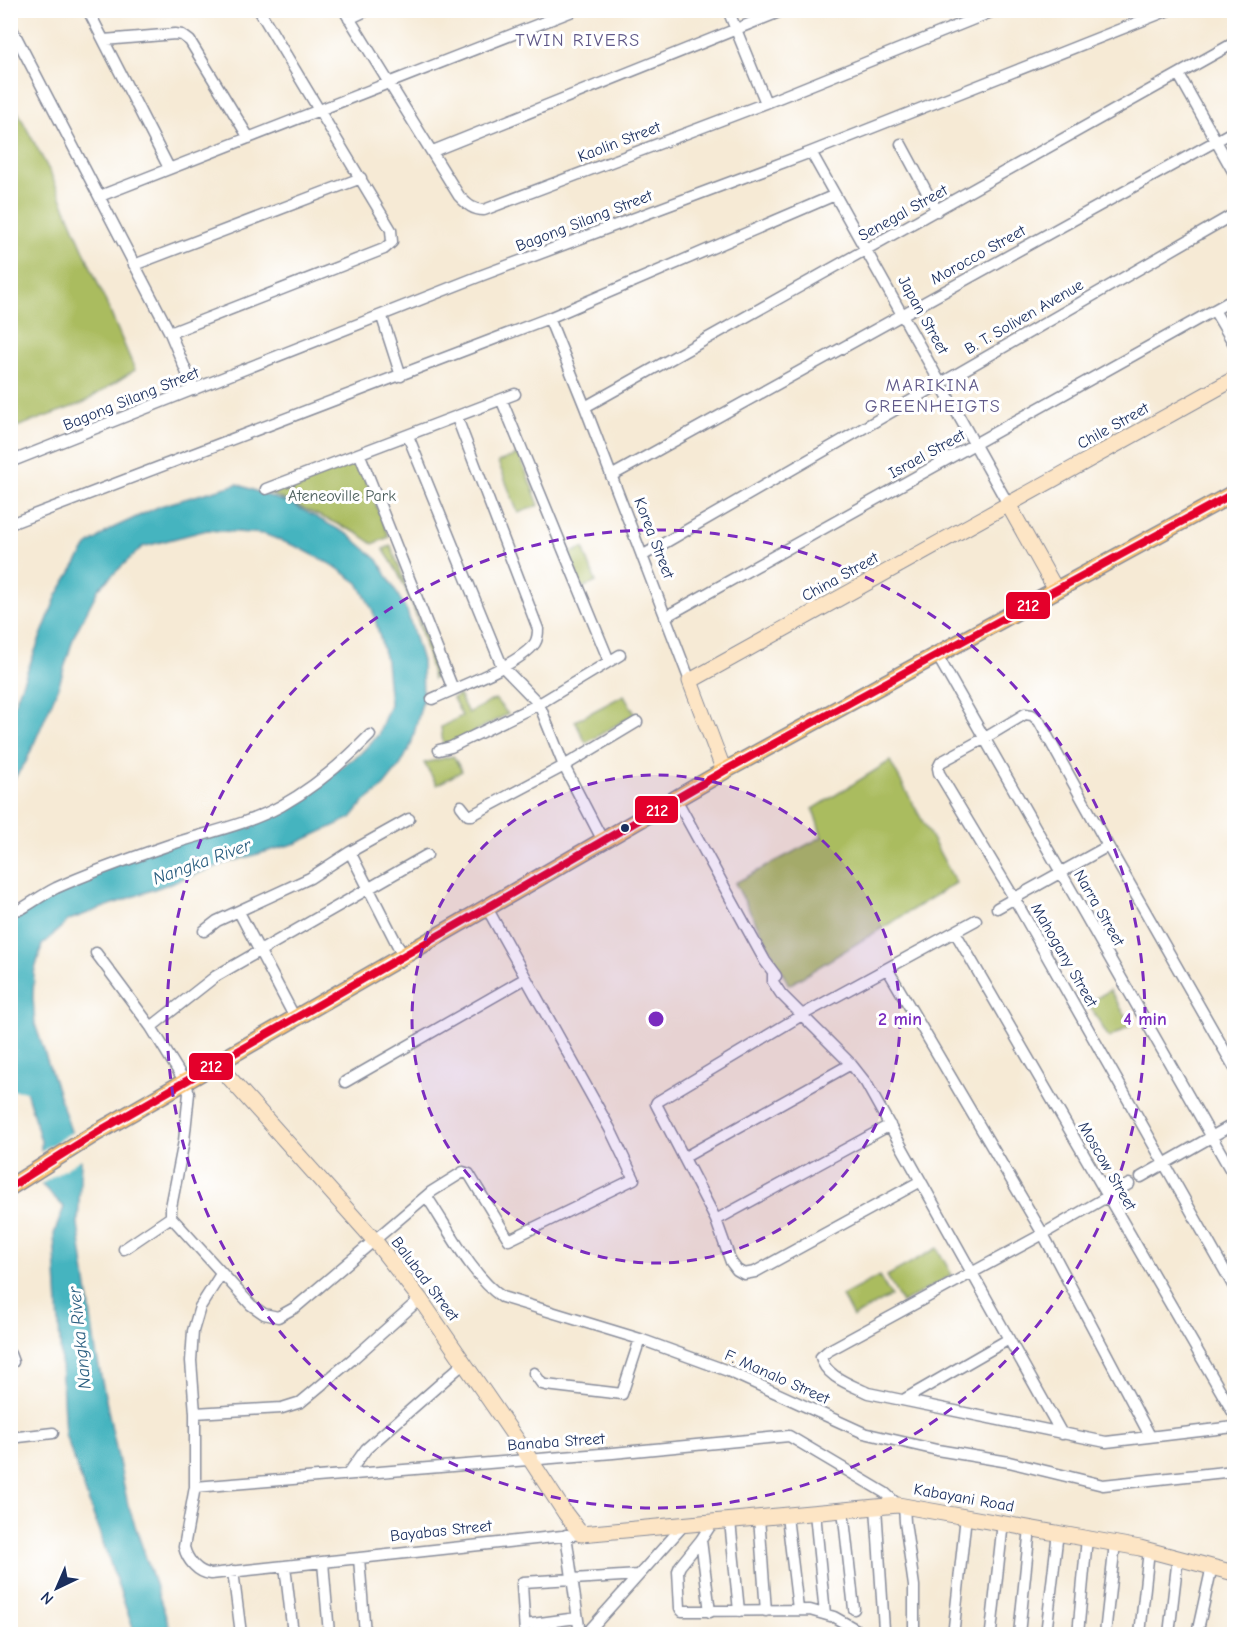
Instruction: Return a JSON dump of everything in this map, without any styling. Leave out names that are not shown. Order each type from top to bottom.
[{"type":"main road","points":[[10,1187],[91,1136],[724,771],[1234,492]]},
{"type":"street","points":[[88,10],[169,168]]},
{"type":"street","points":[[170,333],[384,249],[392,242],[391,230],[259,10]]},
{"type":"street","points":[[347,15],[368,10]]},
{"type":"street","points":[[100,196],[575,10]]},
{"type":"street","points":[[728,10],[766,103]]},
{"type":"street","points":[[433,151],[784,10]]},
{"type":"street","name":"Kaolin Street","points":[[347,15],[466,204],[478,210],[484,210],[766,103],[996,10]]},
{"type":"street","name":"Bagong Silang Street","points":[[10,462],[382,317],[480,276],[811,152],[1169,10]]},
{"type":"street","points":[[10,25],[170,333],[194,390]]},
{"type":"street","points":[[104,40],[182,35],[190,41],[249,138]]},
{"type":"street","name":"Senegal Street","points":[[585,407],[1234,43]]},
{"type":"street","points":[[1179,75],[1234,173]]},
{"type":"street","name":"Morocco Street","points":[[611,476],[1234,131]]},
{"type":"street","points":[[901,144],[937,211]]},
{"type":"street","name":"Japan Street","points":[[811,152],[1056,590]]},
{"type":"street","points":[[134,265],[361,178]]},
{"type":"street","points":[[10,524],[549,318],[835,195]]},
{"type":"street","name":"B. T. Soliven Avenue","points":[[642,556],[1234,214]]},
{"type":"street","name":"Israel Street","points":[[665,617],[1234,299]]},
{"type":"street","points":[[1214,310],[1234,344]]},
{"type":"street","points":[[382,317],[401,376]]},
{"type":"street","name":"Korea Street","points":[[549,318],[724,771]]},
{"type":"street","name":"Chile Street","points":[[1008,504],[1234,379]]},
{"type":"street","points":[[266,489],[502,401],[515,394]]},
{"type":"street","points":[[502,401],[609,661]]},
{"type":"street","points":[[432,699],[502,666],[529,650],[537,640],[538,629],[457,418]]},
{"type":"street","points":[[408,436],[502,666],[539,704],[564,766],[603,841]]},
{"type":"street","points":[[360,455],[453,689]]},
{"type":"street","name":"China Street","points":[[690,681],[1008,504]]},
{"type":"street","points":[[439,750],[451,747],[539,704],[620,655]]},
{"type":"street","name":"Narra Street","points":[[938,655],[1234,1176]]},
{"type":"street","points":[[985,738],[1024,714],[1032,715],[1039,721],[1234,1067]]},
{"type":"street","points":[[461,806],[468,815],[472,815],[564,766],[637,722]]},
{"type":"street","points":[[10,903],[14,910],[18,910],[55,889],[93,873],[158,849],[248,821],[280,806],[322,780],[342,764],[370,735]]},
{"type":"street","name":"Mahogany Street","points":[[985,738],[944,759],[939,764],[939,773],[1014,898],[1234,1287]]},
{"type":"street","points":[[676,799],[773,973],[773,981],[781,994],[851,1064],[866,1083],[1062,1434]]},
{"type":"street","points":[[204,931],[217,921],[310,878],[350,852],[409,819]]},
{"type":"street","points":[[996,908],[1108,846]]},
{"type":"street","points":[[350,852],[403,956]]},
{"type":"street","points":[[151,1027],[216,976],[428,855]]},
{"type":"street","points":[[96,953],[151,1027],[185,1082],[189,1097],[171,1217],[221,1274],[258,1311],[278,1317],[296,1307],[431,1192],[465,1171],[509,1240],[634,1179],[610,1129],[487,908]]},
{"type":"street","points":[[239,912],[296,1018]]},
{"type":"street","points":[[921,1181],[755,1272],[744,1274],[737,1270],[731,1262],[716,1220],[656,1104],[659,1098],[802,1015],[976,920]]},
{"type":"street","name":"Moscow Street","points":[[955,932],[1234,1414]]},
{"type":"street","points":[[888,970],[1043,1234],[1150,1436]]},
{"type":"street","points":[[345,1082],[526,978]]},
{"type":"street","name":"Balubad Street","points":[[216,1064],[375,1241],[420,1299],[565,1513],[582,1534]]},
{"type":"street","points":[[685,1157],[851,1064]]},
{"type":"street","points":[[1141,1178],[1234,1124]]},
{"type":"street","points":[[716,1220],[890,1125]]},
{"type":"street","points":[[1129,1184],[1043,1234],[828,1351],[821,1358],[822,1365],[833,1375],[868,1393],[1106,1442],[1234,1427]]},
{"type":"street","name":"F. Manalo Street","points":[[427,1197],[490,1290],[502,1298],[640,1339],[746,1378],[864,1433],[1009,1462],[1103,1485],[1234,1471]]},
{"type":"street","points":[[124,1249],[171,1217]]},
{"type":"street","points":[[195,1487],[195,1413],[191,1376],[193,1331],[200,1307],[221,1274]]},
{"type":"street","points":[[195,1413],[282,1408],[301,1402],[420,1299]]},
{"type":"street","points":[[534,1373],[542,1384],[546,1385],[622,1394],[640,1339]]},
{"type":"street","points":[[905,1399],[1009,1339]]},
{"type":"street","points":[[348,1474],[366,1449],[464,1363]]},
{"type":"street","points":[[10,1438],[52,1433]]},
{"type":"street","name":"Banaba Street","points":[[195,1487],[613,1453],[789,1436],[885,1493],[901,1506]]},
{"type":"street","name":"Bayabas Street","points":[[195,1487],[184,1547],[186,1555],[203,1573],[211,1574],[566,1535],[683,1526]]},
{"type":"street","points":[[901,1506],[914,1586],[914,1627]]},
{"type":"street","name":"Kabayani Road","points":[[683,1526],[901,1506],[1003,1522],[1149,1550],[1234,1573]]},
{"type":"street","points":[[876,1508],[884,1629]]},
{"type":"street","points":[[843,1510],[854,1609]]},
{"type":"street","points":[[815,1513],[825,1614]]},
{"type":"street","points":[[787,1516],[798,1609]]},
{"type":"street","points":[[954,1627],[966,1516]]},
{"type":"street","points":[[759,1518],[766,1611]]},
{"type":"street","points":[[730,1521],[739,1611]]},
{"type":"street","points":[[991,1632],[1003,1522]]},
{"type":"street","points":[[712,1523],[678,1571],[680,1608],[685,1612],[798,1609],[825,1614],[857,1630]]},
{"type":"street","points":[[586,1635],[683,1526]]},
{"type":"street","points":[[1019,1635],[1030,1528]]},
{"type":"street","points":[[1046,1635],[1058,1532]]},
{"type":"street","points":[[566,1535],[580,1635]]},
{"type":"street","points":[[1078,1635],[1087,1538]]},
{"type":"street","points":[[701,1540],[710,1612]]},
{"type":"street","points":[[1105,1635],[1114,1543]]},
{"type":"street","points":[[1140,1635],[1149,1550]]},
{"type":"street","points":[[1169,1635],[1178,1557]]},
{"type":"street","points":[[359,1558],[365,1635]]},
{"type":"street","points":[[322,1562],[329,1635]]},
{"type":"street","points":[[285,1566],[293,1635]]},
{"type":"street","points":[[1197,1635],[1212,1566]]},
{"type":"street","points":[[233,1571],[241,1635]]},
{"type":"street","points":[[577,1618],[525,1630],[523,1582],[639,1575]]},
{"type":"green space","points":[[11,99],[51,174],[135,370],[83,403],[11,429]]},
{"type":"green space","points":[[519,454],[539,505],[518,513],[498,462]]},
{"type":"green space","name":"Ateneoville Park","points":[[358,461],[389,537],[373,544],[357,533],[267,492]]},
{"type":"green space","points":[[391,546],[441,676],[433,679],[415,611],[393,563],[383,549]]},
{"type":"green space","points":[[583,548],[596,582],[582,588],[569,554]]},
{"type":"green space","points":[[459,695],[468,713],[495,699],[508,714],[450,744],[443,744],[441,727],[462,716],[453,698]]},
{"type":"green space","points":[[624,695],[635,714],[586,743],[575,721]]},
{"type":"green space","points":[[453,756],[462,771],[437,785],[424,763]]},
{"type":"green space","points":[[890,761],[956,883],[789,985],[735,883],[822,837],[813,809]]},
{"type":"green space","points":[[1110,990],[1131,1025],[1109,1038],[1088,1003]]},
{"type":"green space","points":[[937,1248],[952,1275],[902,1303],[887,1276]]},
{"type":"green space","points":[[879,1276],[891,1296],[853,1317],[842,1296]]},
{"type":"water","name":"Nangka River","points":[[237,484],[295,506],[349,535],[378,560],[407,611],[422,661],[423,699],[411,745],[401,764],[381,789],[363,803],[351,818],[297,843],[226,863],[69,920],[42,945],[34,973],[35,1024],[81,1161],[78,1224],[96,1353],[128,1505],[172,1634],[135,1634],[65,1434],[54,1234],[64,1207],[41,1184],[41,1141],[24,1084],[13,1072],[11,1061],[11,918],[55,892],[130,856],[262,819],[360,754],[378,735],[390,704],[386,661],[373,611],[358,583],[334,566],[300,548],[264,534],[207,530],[142,547],[99,588],[74,636],[58,688],[26,762],[11,783],[10,715],[57,595],[87,546],[111,529],[160,506]]},
{"type":"pier","points":[[74,1131],[83,1158],[38,1186],[38,1153]]},
{"type":"waterway","points":[[10,1081],[41,1084]]},
{"type":"transit line","name":"212","points":[[10,1187],[96,1133],[724,771],[1234,493]]},
{"type":"district","name":"TWIN RIVERS","points":[[578,40]]},
{"type":"district","name":"MARIKINA GREENHEIGTS","points":[[933,395]]}]
